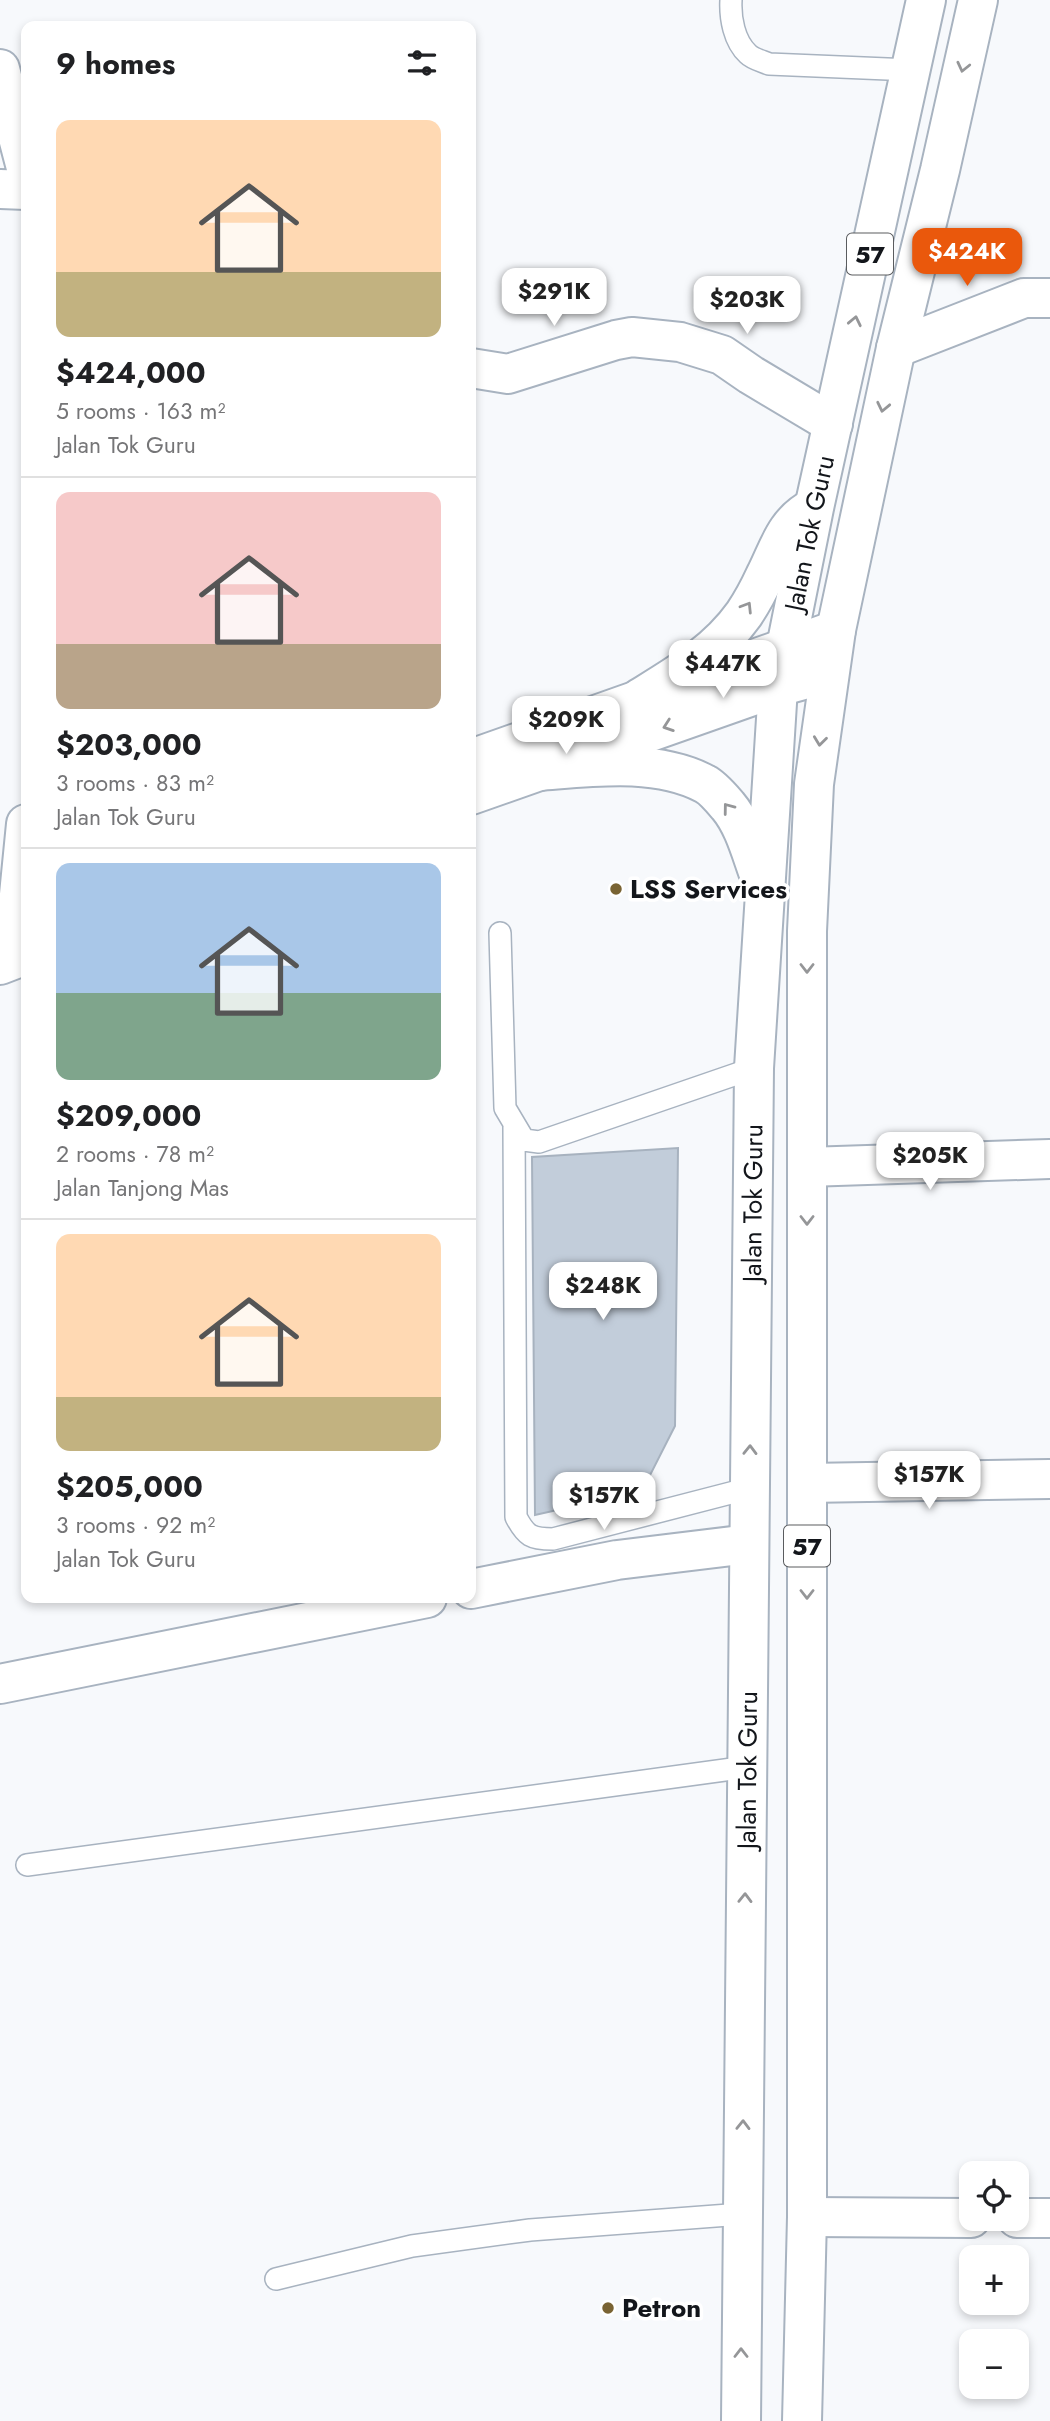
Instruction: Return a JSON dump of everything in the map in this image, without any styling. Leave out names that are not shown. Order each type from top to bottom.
[{"type":"main road","name":"Jalan Tok Guru","points":[[741,2421],[754,1068],[778,687],[814,508],[926,0]]},
{"type":"main road","name":"Jalan Tok Guru","points":[[836,630],[896,348],[978,0]]},
{"type":"main road","points":[[0,69],[21,149]]},
{"type":"main road","points":[[0,189],[21,190]]},
{"type":"main road","points":[[896,348],[1024,298],[1050,299]]},
{"type":"main road","points":[[476,369],[508,374],[632,337],[680,342],[722,355],[833,424]]},
{"type":"main road","points":[[640,698],[689,668],[716,646],[743,614],[765,578],[791,523],[802,513],[814,508]]},
{"type":"main road","points":[[476,757],[787,645],[836,630]]},
{"type":"main road","name":"57","points":[[829,673],[836,630]]},
{"type":"main road","name":"Jalan Tok Guru","points":[[802,2421],[807,2217],[807,931],[814,785],[829,673]]},
{"type":"main road","points":[[476,793],[778,687],[829,673]]},
{"type":"main road","points":[[539,771],[637,767],[675,772],[707,785],[730,808],[765,892]]},
{"type":"main road","points":[[0,965],[17,933],[21,885]]},
{"type":"main road","points":[[807,1167],[1050,1158]]},
{"type":"main road","points":[[807,1483],[1050,1479]]},
{"type":"main road","points":[[476,1588],[617,1560],[749,1544]]},
{"type":"main road","points":[[0,1684],[401,1603]]},
{"type":"main road","points":[[807,2217],[959,2218]]},
{"type":"main road","points":[[1029,2218],[1050,2218]]},
{"type":"lane","points":[[731,0],[730,9],[736,36],[749,56],[769,64],[911,70]]},
{"type":"lane","points":[[500,933],[505,1108],[524,1140],[539,1142],[754,1068]]},
{"type":"lane","points":[[514,1127],[516,1517],[524,1532],[537,1539],[553,1539],[750,1488]]},
{"type":"lane","points":[[27,1865],[747,1767]]},
{"type":"lane","points":[[275,2279],[439,2242],[530,2230],[742,2214]]},
{"type":"building","points":[[678,1148],[675,1426],[642,1491],[535,1515],[532,1157]]},
{"type":"place","name":"LSS Services","points":[[616,889]]},
{"type":"place","name":"Petron","points":[[608,2308]]}]
